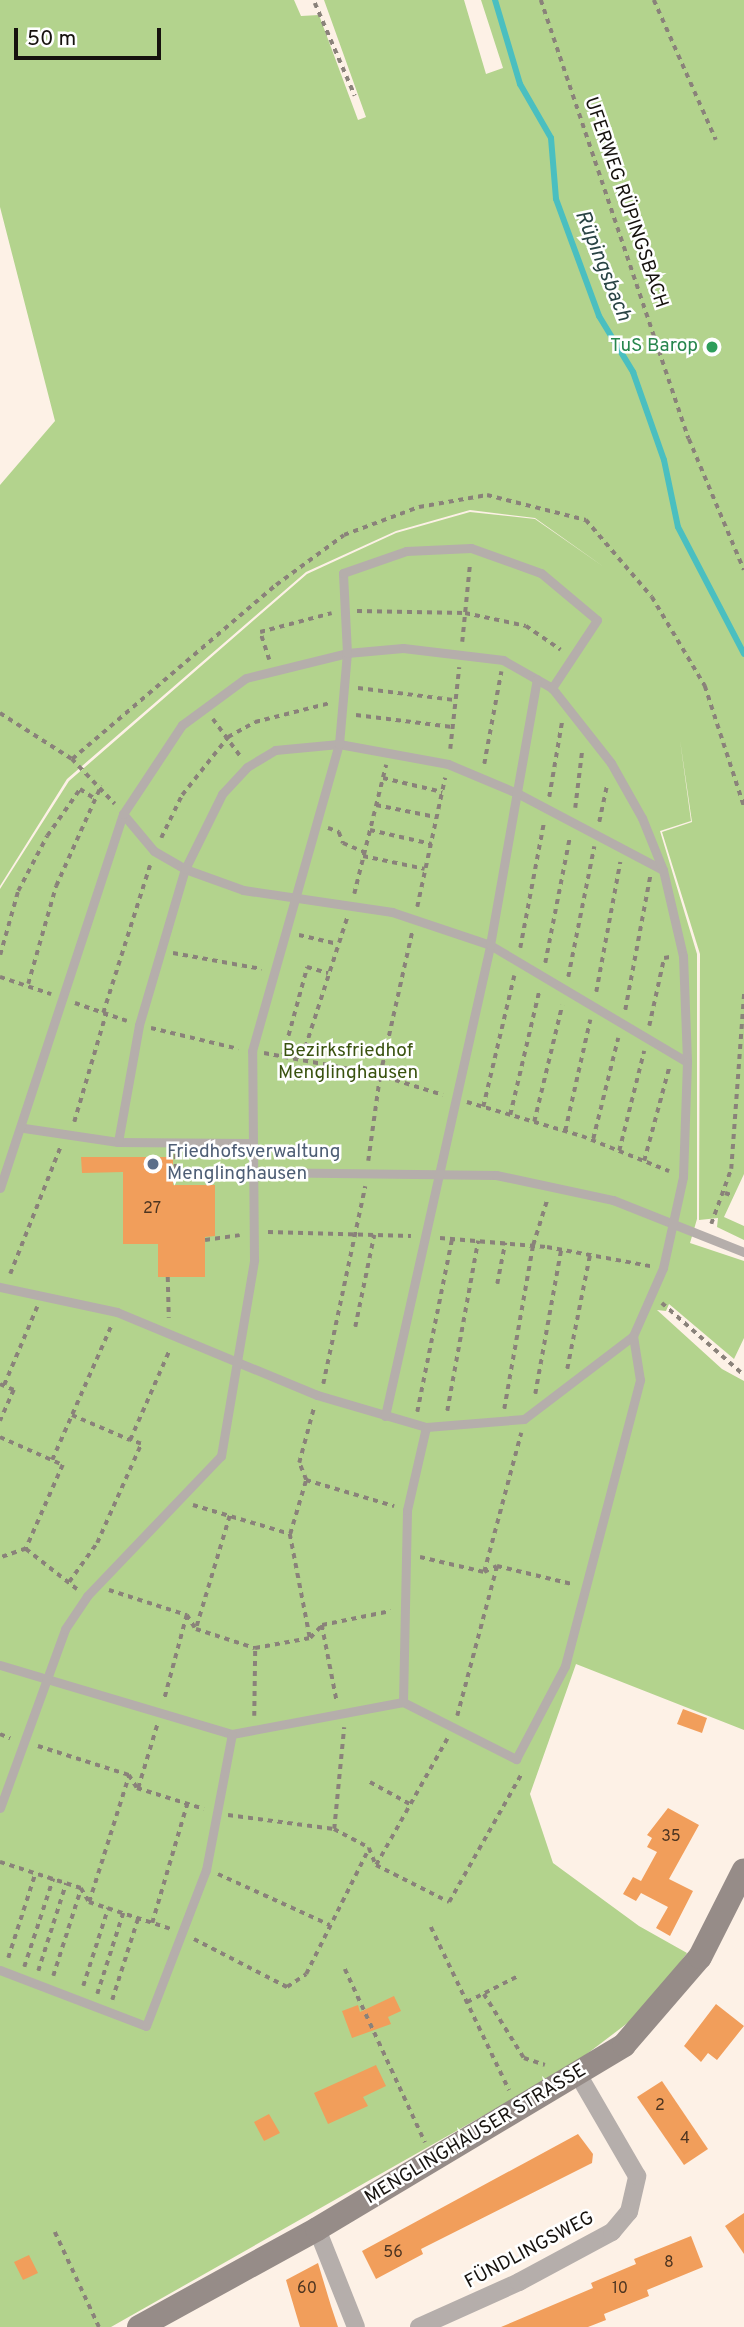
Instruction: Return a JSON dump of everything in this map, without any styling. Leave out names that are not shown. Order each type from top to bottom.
[{"type":"street","name":"MENGLINGHAUSER STRASSE","points":[[139,2327],[317,2229],[579,2076],[624,2045],[657,2014],[700,1957],[744,1870]]},
{"type":"street","name":"FÜNDLINGSWEG","points":[[419,2327],[566,2257],[612,2232],[629,2212],[637,2176],[579,2076]]},
{"type":"street","points":[[317,2229],[356,2327]]},
{"type":"lane","points":[[0,1808],[43,1677],[65,1629],[87,1596],[181,1501],[221,1456],[240,1360],[254,1232],[250,1143],[253,1051],[339,744],[344,714],[347,653],[343,573],[406,551],[471,548],[541,573],[597,620],[575,660],[552,688]]},
{"type":"lane","points":[[0,1188],[24,1128],[123,814],[182,725],[246,678],[347,653],[403,648],[503,660],[552,688],[611,763],[663,870],[682,953],[687,1062],[683,1177],[663,1268],[633,1336],[528,1417],[426,1427],[319,1396],[173,1331],[117,1312],[2,1287]]},
{"type":"lane","points":[[384,1416],[490,944],[537,679]]},
{"type":"lane","points":[[118,1142],[139,1025],[185,869],[222,794],[247,767],[275,750],[339,744],[448,764],[517,793],[663,870]]},
{"type":"lane","points":[[123,814],[155,851],[185,869],[243,890],[415,920],[490,944],[623,1020],[687,1062]]},
{"type":"lane","points":[[24,1128],[67,1137],[118,1142],[250,1143]]},
{"type":"lane","points":[[252,1174],[440,1171],[552,1184],[674,1220],[744,1252]]},
{"type":"lane","points":[[0,1665],[232,1734],[403,1702],[516,1759],[565,1666],[640,1380],[633,1336]]},
{"type":"lane","points":[[403,1702],[404,1553],[408,1510],[426,1427]]},
{"type":"lane","points":[[2,1971],[146,2026],[185,1934],[206,1870],[220,1814],[232,1734]]},
{"type":"path","name":"UFERWEG RÜPINGSBACH","points":[[541,0],[689,439],[744,570]]},
{"type":"path","points":[[654,0],[716,140]]},
{"type":"path","points":[[315,3],[355,96]]},
{"type":"path","points":[[72,759],[276,585],[344,535],[419,507],[487,495],[586,520],[652,597],[705,686],[744,806]]},
{"type":"path","points":[[310,1638],[290,1534],[306,1480],[299,1463],[319,1396],[355,1234],[368,1171],[380,1075],[448,764],[471,548]]},
{"type":"path","points":[[465,613],[526,626],[575,660]]},
{"type":"path","points":[[481,778],[503,660]]},
{"type":"path","points":[[345,687],[455,700]]},
{"type":"path","points":[[547,808],[565,704]]},
{"type":"path","points":[[205,709],[247,767]]},
{"type":"path","points":[[0,713],[72,759],[100,786],[123,814]]},
{"type":"path","points":[[344,714],[452,727]]},
{"type":"path","points":[[573,822],[584,729]]},
{"type":"path","points":[[597,835],[611,763]]},
{"type":"path","points":[[383,778],[442,792]]},
{"type":"path","points":[[28,984],[56,886],[100,786]]},
{"type":"path","points":[[0,955],[18,891],[47,836],[80,789],[94,798]]},
{"type":"path","points":[[376,805],[437,818]]},
{"type":"path","points":[[316,824],[339,832],[343,843],[364,854],[425,869]]},
{"type":"path","points":[[370,830],[431,844]]},
{"type":"path","points":[[593,1140],[623,1020],[652,864]]},
{"type":"path","points":[[286,932],[338,944]]},
{"type":"path","points":[[161,951],[275,972]]},
{"type":"path","points":[[619,1151],[664,958],[682,953]]},
{"type":"path","points":[[283,1055],[307,967],[329,974]]},
{"type":"path","points":[[0,977],[28,984],[139,1025],[253,1051],[380,1075],[593,1140],[683,1177]]},
{"type":"path","points":[[706,1235],[725,1193],[744,993]]},
{"type":"path","points":[[2,1287],[67,1137],[106,1013]]},
{"type":"path","points":[[644,1161],[673,1053]]},
{"type":"path","points":[[176,1142],[174,1177],[252,1174]]},
{"type":"path","points":[[503,1421],[533,1245],[552,1184]]},
{"type":"path","points":[[725,1193],[734,1196]]},
{"type":"path","points":[[205,1240],[254,1232],[423,1236],[533,1245],[663,1268]]},
{"type":"path","points":[[355,1327],[374,1235]]},
{"type":"path","points":[[415,1424],[452,1239]]},
{"type":"path","points":[[445,1426],[478,1241]]},
{"type":"path","points":[[497,1284],[505,1243]]},
{"type":"path","points":[[484,1572],[528,1417],[561,1249]]},
{"type":"path","points":[[562,1392],[590,1254]]},
{"type":"path","points":[[131,1440],[173,1331],[168,1277]]},
{"type":"path","points":[[653,1289],[666,1311],[744,1375]]},
{"type":"path","points":[[0,1421],[13,1390],[2,1385],[42,1295]]},
{"type":"path","points":[[52,1460],[117,1312]]},
{"type":"path","points":[[69,1583],[97,1543],[141,1444],[72,1415]]},
{"type":"path","points":[[0,1437],[63,1465],[26,1549],[0,1558]]},
{"type":"path","points":[[306,1480],[408,1510]]},
{"type":"path","points":[[181,1501],[290,1534]]},
{"type":"path","points":[[196,1629],[230,1516]]},
{"type":"path","points":[[26,1549],[87,1596]]},
{"type":"path","points":[[404,1553],[484,1572],[497,1566],[586,1587]]},
{"type":"path","points":[[376,1865],[454,1727],[497,1566]]},
{"type":"path","points":[[97,1586],[187,1615],[196,1629],[255,1648],[310,1638],[322,1625],[403,1609]]},
{"type":"path","points":[[138,1788],[187,1615]]},
{"type":"path","points":[[322,1625],[342,1715],[334,1829]]},
{"type":"path","points":[[254,1732],[255,1648]]},
{"type":"path","points":[[21,1741],[129,1775],[138,1788],[220,1814],[334,1829],[369,1848],[376,1865],[449,1902],[524,1770],[516,1759]]},
{"type":"path","points":[[89,1902],[129,1775]]},
{"type":"path","points":[[370,1782],[410,1804]]},
{"type":"path","points":[[152,1923],[187,1804]]},
{"type":"path","points":[[0,1862],[80,1888],[89,1902],[185,1934],[287,1987],[306,1974],[369,1848]]},
{"type":"path","points":[[206,1870],[330,1925]]},
{"type":"path","points":[[2,1971],[35,1874]]},
{"type":"path","points":[[20,1978],[53,1879]]},
{"type":"path","points":[[34,1983],[66,1883]]},
{"type":"path","points":[[49,1989],[80,1888]]},
{"type":"path","points":[[79,2000],[108,1908]]},
{"type":"path","points":[[93,2006],[123,1913]]},
{"type":"path","points":[[108,2012],[138,1918]]},
{"type":"path","points":[[431,1927],[519,2111]]},
{"type":"path","points":[[345,1969],[423,2138]]},
{"type":"path","points":[[467,2002],[520,1975]]},
{"type":"path","points":[[484,1993],[531,2064],[554,2060]]},
{"type":"path","points":[[55,2232],[99,2327]]},
{"type":"green space","name":"Bezirksfriedhof Menglinghausen","points":[[0,0],[294,0],[301,16],[319,15],[358,120],[366,117],[324,0],[464,0],[486,74],[503,68],[481,0],[744,0],[744,1174],[724,1217],[744,1226],[744,1240],[717,1227],[718,1218],[699,1220],[700,954],[662,832],[692,822],[680,740],[691,821],[660,831],[697,954],[697,1219],[690,1243],[744,1261],[744,1338],[734,1359],[669,1304],[666,1311],[657,1310],[722,1369],[744,1381],[744,1730],[576,1664],[530,1794],[553,1863],[639,1926],[687,1953],[646,2009],[571,2066],[111,2327],[0,2327],[0,889],[69,781],[307,574],[396,533],[470,512],[535,519],[604,567],[535,518],[470,510],[396,531],[306,572],[67,779],[0,886],[0,485],[55,421],[0,207]]},
{"type":"building","points":[[81,1157],[173,1157],[173,1185],[215,1185],[215,1236],[205,1237],[205,1277],[158,1277],[158,1244],[123,1244],[123,1172],[82,1173]]},
{"type":"building","points":[[683,1709],[707,1718],[702,1733],[677,1724]]},
{"type":"building","points":[[668,1808],[699,1825],[669,1879],[693,1891],[670,1936],[656,1928],[668,1907],[641,1893],[636,1901],[623,1894],[633,1877],[641,1881],[657,1852],[647,1847],[652,1838],[647,1835]]},
{"type":"building","points":[[394,1996],[401,2011],[388,2017],[391,2024],[352,2038],[342,2011],[358,2005],[360,2012]]},
{"type":"building","points":[[716,2004],[744,2026],[717,2060],[708,2053],[701,2062],[684,2046]]},
{"type":"building","points":[[376,2065],[386,2086],[363,2097],[368,2106],[328,2124],[314,2093]]},
{"type":"building","points":[[662,2081],[708,2149],[684,2165],[637,2097]]},
{"type":"building","points":[[269,2114],[280,2133],[264,2141],[254,2122]]},
{"type":"building","points":[[578,2134],[593,2154],[592,2163],[421,2249],[423,2254],[376,2279],[362,2251]]},
{"type":"building","points":[[744,2213],[744,2254],[725,2226]]},
{"type":"building","points":[[691,2236],[703,2267],[647,2290],[649,2296],[604,2314],[606,2320],[588,2327],[501,2327],[593,2288],[591,2283],[636,2264],[634,2259]]},
{"type":"building","points":[[29,2255],[38,2273],[23,2280],[14,2262]]},
{"type":"building","points":[[318,2263],[338,2327],[300,2327],[286,2280]]},
{"type":"waterway","name":"Rüpingsbach","points":[[495,0],[520,84],[551,138],[556,199],[599,316],[633,372],[664,460],[678,527],[744,654]]},
{"type":"place","name":"TuS Barop","points":[[712,347]]},
{"type":"place","name":"Friedhofsverwaltung Menglinghausen","points":[[153,1164]]}]
